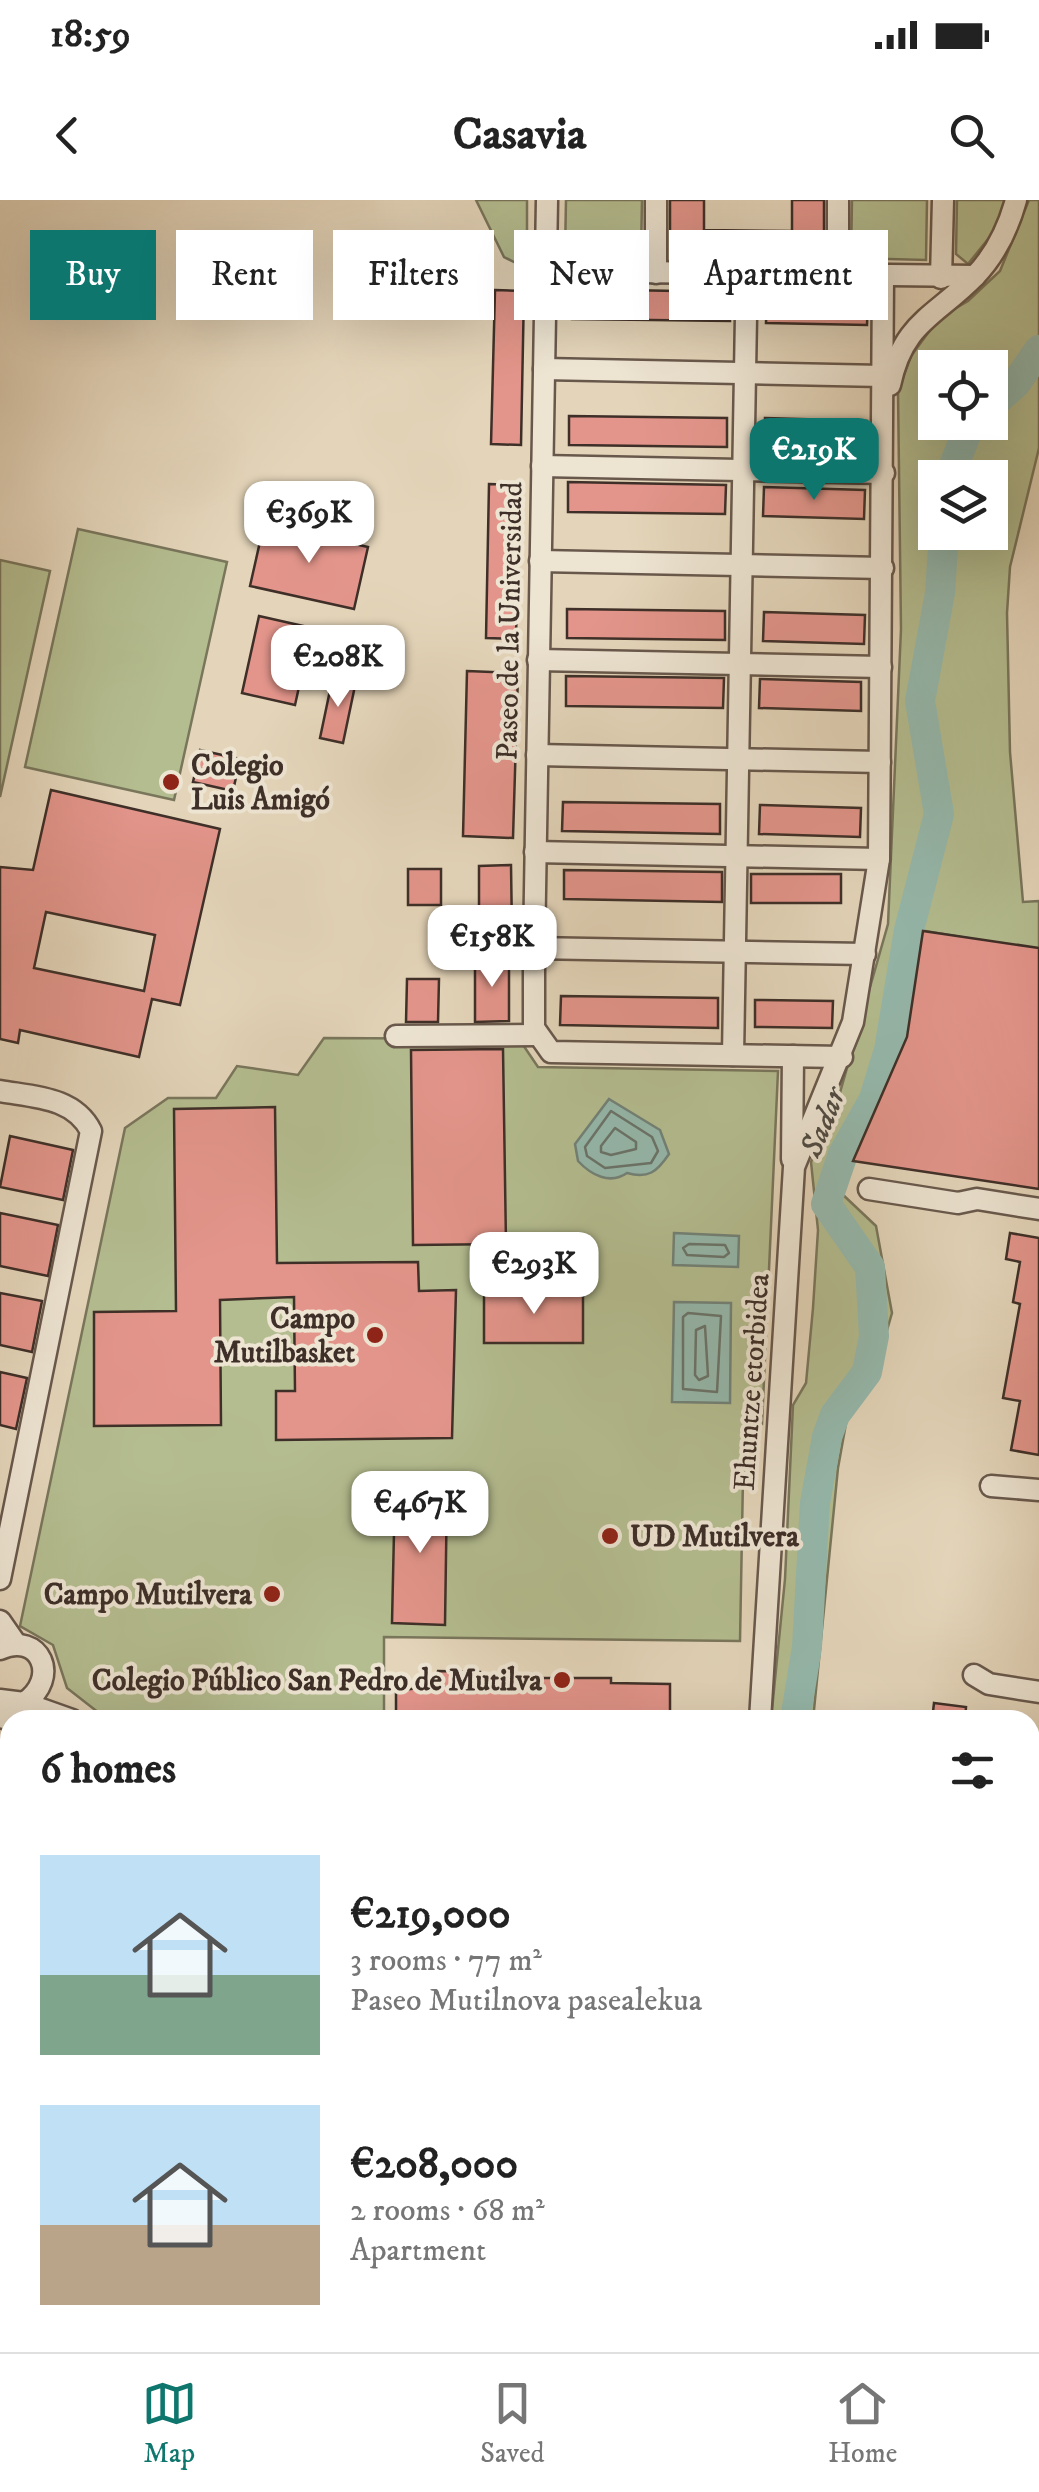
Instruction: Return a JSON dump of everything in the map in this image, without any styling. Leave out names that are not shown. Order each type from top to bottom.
[{"type":"street","name":"Paseo de la Universidad","points":[[546,200],[546,230]]},
{"type":"street","points":[[656,200],[656,272]]},
{"type":"street","points":[[838,200],[838,230]]},
{"type":"street","points":[[941,278],[943,200]]},
{"type":"street","points":[[885,406],[901,345],[915,325],[975,276],[998,246],[1016,200]]},
{"type":"street","points":[[649,272],[669,271]]},
{"type":"street","points":[[888,276],[975,276]]},
{"type":"street","name":"Paseo de la Universidad","points":[[538,1038],[534,948],[545,320]]},
{"type":"street","points":[[733,1055],[745,320]]},
{"type":"street","points":[[883,320],[885,406]]},
{"type":"street","points":[[544,369],[882,376]]},
{"type":"street","name":"Ehuntze etorbidea","points":[[794,1167],[842,1057],[865,954],[879,859],[885,406]]},
{"type":"street","points":[[542,466],[884,473]]},
{"type":"street","points":[[540,561],[883,568]]},
{"type":"street","points":[[538,660],[882,666]]},
{"type":"street","points":[[537,755],[880,762]]},
{"type":"street","points":[[535,852],[879,859]]},
{"type":"street","points":[[534,948],[865,954]]},
{"type":"street","points":[[396,1036],[538,1038],[552,1052],[842,1057]]},
{"type":"street","name":"Ehuntze etorbidea","points":[[761,1710],[794,1167],[793,1056]]},
{"type":"street","points":[[0,1091],[61,1102],[83,1116],[91,1131],[0,1579]]},
{"type":"street","points":[[869,1189],[958,1203],[977,1199],[1039,1209]]},
{"type":"street","points":[[991,1486],[1039,1490]]},
{"type":"street","points":[[0,1622],[8,1646],[38,1655],[44,1666],[38,1693],[20,1710]]},
{"type":"street","points":[[974,1675],[989,1684],[1039,1692]]},
{"type":"street","points":[[42,1683],[62,1710]]},
{"type":"green space","points":[[476,200],[527,200],[527,230],[514,230],[514,262],[504,257]]},
{"type":"green space","points":[[566,200],[642,200],[641,230],[565,230]]},
{"type":"green space","points":[[852,200],[927,200],[926,260],[888,259],[888,230],[851,230]]},
{"type":"green space","points":[[957,200],[1005,200],[997,228],[968,264],[956,254]]},
{"type":"green space","points":[[1029,200],[1039,200],[1039,448],[1010,567],[1007,613],[1010,752],[1023,902],[1039,901],[1039,950],[919,930],[892,1056],[840,1192],[876,1226],[892,1313],[875,1372],[850,1401],[838,1468],[814,1710],[772,1710],[785,1579],[793,1405],[806,1383],[813,1308],[818,1230],[811,1162],[839,1096],[888,924],[901,629],[898,391],[911,356],[939,318],[968,301],[1000,271]]},
{"type":"green space","points":[[78,529],[227,562],[174,800],[25,767]]},
{"type":"green space","points":[[0,560],[50,571],[0,797]]},
{"type":"green space","points":[[324,1038],[519,1039],[538,1067],[778,1071],[762,1424],[744,1424],[740,1641],[384,1637],[384,1710],[95,1710],[67,1688],[53,1645],[20,1626],[125,1128],[168,1098],[216,1098],[237,1066],[298,1075]]},
{"type":"water","points":[[609,1099],[660,1130],[669,1154],[651,1172],[607,1178],[578,1161],[575,1144]]},
{"type":"water","points":[[674,1233],[739,1236],[738,1267],[673,1265]]},
{"type":"water","points":[[674,1302],[731,1303],[730,1403],[672,1402]]},
{"type":"building","points":[[670,200],[704,200],[704,230],[670,230]]},
{"type":"building","points":[[792,200],[824,200],[824,230],[792,230]]},
{"type":"building","points":[[495,290],[514,291],[514,320],[523,320],[521,445],[491,444]]},
{"type":"building","points":[[649,290],[669,291],[669,320],[730,321],[649,320]]},
{"type":"building","points":[[766,320],[867,320],[867,325],[766,323]]},
{"type":"building","points":[[569,416],[727,418],[727,447],[569,445]]},
{"type":"building","points":[[765,418],[867,421],[866,450],[765,448]]},
{"type":"building","points":[[568,482],[726,485],[725,514],[568,512]]},
{"type":"building","points":[[489,484],[519,485],[516,639],[486,638]]},
{"type":"building","points":[[764,487],[865,490],[864,519],[763,516]]},
{"type":"building","points":[[264,524],[368,547],[354,609],[250,586]]},
{"type":"building","points":[[567,609],[725,611],[725,640],[567,638]]},
{"type":"building","points":[[764,612],[865,615],[864,644],[763,641]]},
{"type":"building","points":[[259,616],[312,628],[295,705],[242,693]]},
{"type":"building","points":[[467,671],[518,673],[513,838],[463,836]]},
{"type":"building","points":[[333,676],[356,681],[343,743],[320,738]]},
{"type":"building","points":[[566,676],[724,678],[723,708],[566,706]]},
{"type":"building","points":[[760,679],[861,682],[861,711],[759,708]]},
{"type":"building","points":[[200,750],[240,759],[233,791],[193,782]]},
{"type":"building","points":[[51,790],[220,829],[180,1005],[152,999],[139,1057],[20,1030],[18,1043],[0,1039],[0,867],[33,870]],"holes":[[[46,912],[155,935],[144,991],[34,968]]]},
{"type":"building","points":[[563,802],[720,804],[720,834],[562,831]]},
{"type":"building","points":[[760,805],[861,808],[860,837],[759,834]]},
{"type":"building","points":[[511,865],[512,931],[467,931],[467,911],[479,912],[479,866]]},
{"type":"building","points":[[408,869],[441,869],[441,905],[408,905]]},
{"type":"building","points":[[564,870],[722,872],[722,902],[564,899]]},
{"type":"building","points":[[751,874],[841,874],[841,903],[751,903]]},
{"type":"building","points":[[923,931],[1039,948],[1039,1189],[853,1161],[907,1037]]},
{"type":"building","points":[[509,958],[509,1021],[475,1022],[475,959]]},
{"type":"building","points":[[407,979],[439,979],[438,1022],[406,1022]]},
{"type":"building","points":[[561,996],[718,998],[718,1028],[560,1025]]},
{"type":"building","points":[[755,1000],[833,1001],[832,1028],[755,1027]]},
{"type":"building","points":[[503,1049],[506,1244],[413,1245],[411,1050]]},
{"type":"building","points":[[275,1107],[277,1263],[418,1262],[419,1291],[456,1290],[452,1438],[276,1440],[276,1391],[295,1391],[294,1297],[220,1300],[221,1425],[94,1426],[94,1312],[176,1311],[174,1109]]},
{"type":"building","points":[[10,1136],[73,1150],[63,1200],[0,1187]]},
{"type":"building","points":[[0,1213],[58,1225],[48,1276],[0,1266]]},
{"type":"building","points":[[1010,1233],[1039,1238],[1039,1455],[1011,1450],[1020,1401],[1003,1398],[1020,1304],[1013,1302],[1020,1262],[1006,1259]]},
{"type":"building","points":[[484,1291],[583,1291],[583,1343],[484,1343]]},
{"type":"building","points":[[0,1293],[42,1301],[32,1352],[0,1345]]},
{"type":"building","points":[[0,1372],[27,1378],[16,1429],[0,1425]]},
{"type":"building","points":[[395,1487],[447,1488],[445,1625],[392,1623]]},
{"type":"building","points":[[438,1671],[480,1672],[480,1678],[611,1678],[611,1683],[670,1684],[670,1710],[396,1710],[396,1691],[433,1686]]},
{"type":"building","points":[[934,1703],[966,1707],[966,1710],[933,1710]]},
{"type":"waterway","name":"Sadar","points":[[1008,390],[1039,350]]},
{"type":"waterway","name":"Sadar","points":[[956,460],[964,440]]},
{"type":"waterway","name":"Sadar","points":[[797,1710],[807,1647],[815,1503],[827,1437],[835,1415],[867,1372],[874,1336],[870,1267],[826,1204],[843,1154],[874,1099],[889,1050],[909,930],[939,814],[920,701],[940,593],[943,550]]},
{"type":"place","name":"Colegio Luis Amigó","points":[[171,782]]},
{"type":"place","name":"Campo Mutilbasket","points":[[375,1335]]},
{"type":"place","name":"UD Mutilvera","points":[[610,1536]]},
{"type":"place","name":"Campo Mutilvera","points":[[272,1594]]},
{"type":"place","name":"Colegio Público San Pedro de Mutilva","points":[[562,1680]]}]
